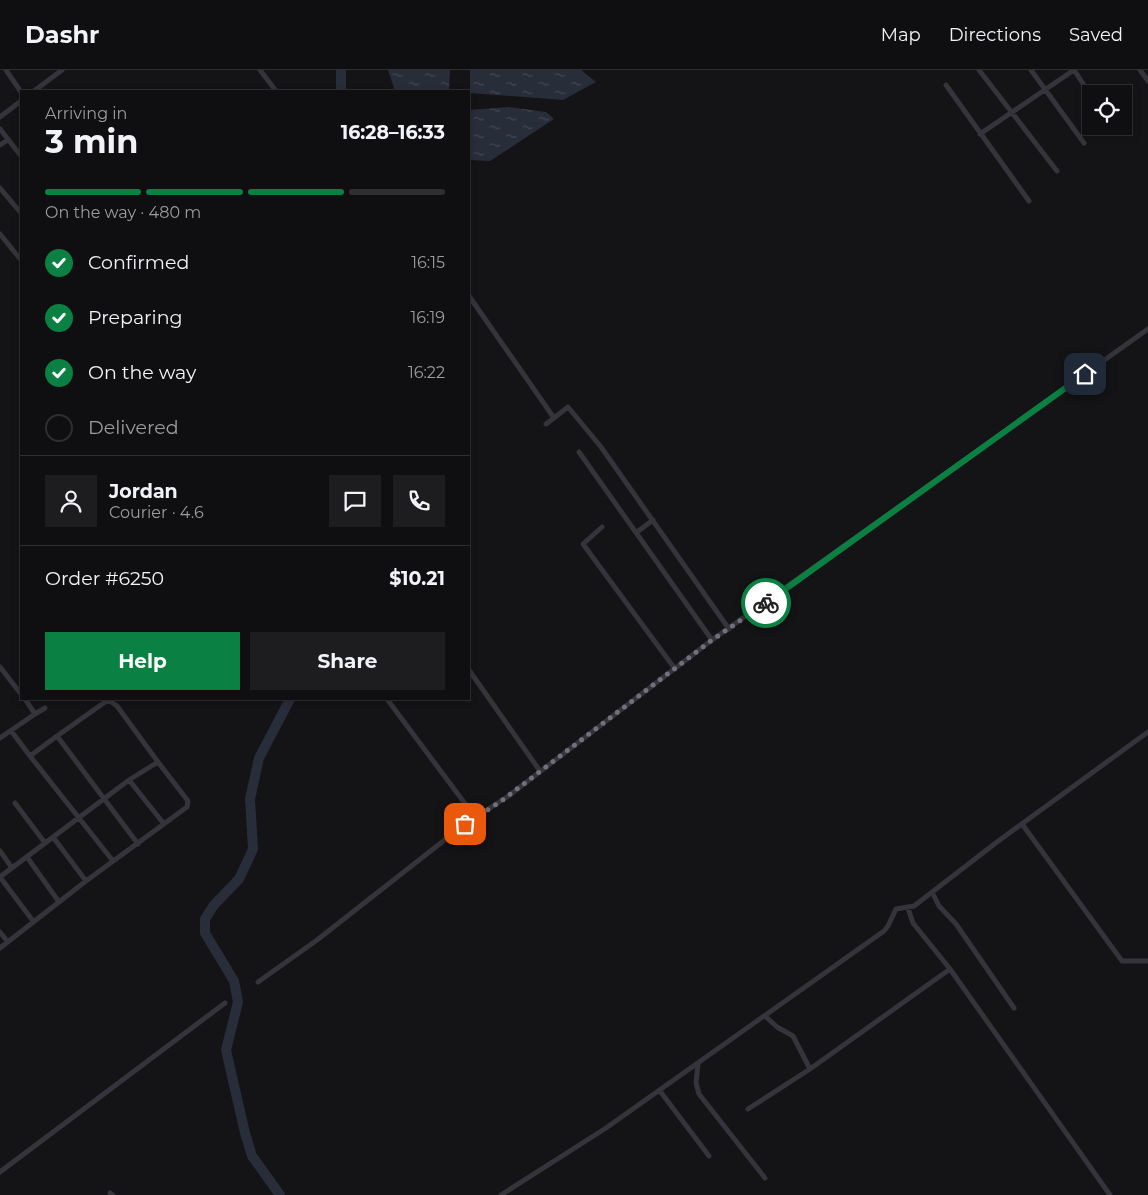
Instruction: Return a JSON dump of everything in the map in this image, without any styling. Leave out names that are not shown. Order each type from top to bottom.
[{"type":"street","points":[[6,70],[20,91]]},
{"type":"street","points":[[35,90],[62,70]]},
{"type":"street","points":[[260,70],[275,90]]},
{"type":"street","points":[[979,70],[1057,171]]},
{"type":"street","points":[[1031,70],[1084,143]]},
{"type":"street","points":[[980,134],[1074,70],[1084,85]]},
{"type":"street","points":[[1140,70],[1148,81]]},
{"type":"street","points":[[946,85],[1029,201]]},
{"type":"street","points":[[0,117],[20,102]]},
{"type":"street","points":[[0,129],[20,155]]},
{"type":"street","points":[[0,146],[8,140]]},
{"type":"street","points":[[0,188],[20,212]]},
{"type":"street","points":[[0,234],[20,259]]},
{"type":"street","points":[[470,297],[554,418]]},
{"type":"street","points":[[258,982],[317,940],[475,817],[500,802],[712,640],[1148,329]]},
{"type":"street","points":[[546,424],[568,407],[600,447],[729,629]]},
{"type":"street","points":[[579,452],[712,640]]},
{"type":"street","points":[[636,532],[652,520]]},
{"type":"street","points":[[602,528],[583,544],[675,669]]},
{"type":"street","points":[[0,667],[20,693]]},
{"type":"street","points":[[470,671],[540,771]]},
{"type":"street","points":[[26,700],[35,714]]},
{"type":"street","points":[[388,700],[475,817]]},
{"type":"street","points":[[0,948],[188,804],[117,706],[110,701],[105,702],[30,756]]},
{"type":"street","points":[[0,738],[12,732],[45,708]]},
{"type":"street","points":[[12,732],[80,817],[112,861]]},
{"type":"street","points":[[501,1195],[606,1128],[884,931],[896,909],[914,906],[1148,732]]},
{"type":"street","points":[[57,736],[138,844]]},
{"type":"street","points":[[33,922],[0,877],[130,780],[158,762]]},
{"type":"street","points":[[130,780],[164,824]]},
{"type":"street","points":[[15,803],[45,844]]},
{"type":"street","points":[[1022,824],[1122,960],[1148,961]]},
{"type":"street","points":[[53,837],[86,881]]},
{"type":"street","points":[[0,851],[12,868]]},
{"type":"street","points":[[27,857],[59,902]]},
{"type":"street","points":[[932,892],[938,906],[956,924],[1014,1008]]},
{"type":"street","points":[[908,908],[913,923],[950,969],[1110,1195]]},
{"type":"street","points":[[0,932],[7,941]]},
{"type":"street","points":[[748,1109],[810,1069],[950,969]]},
{"type":"street","points":[[0,1172],[225,1003]]},
{"type":"street","points":[[765,1016],[777,1027],[794,1036],[810,1069]]},
{"type":"street","points":[[698,1064],[696,1083],[699,1094],[765,1178]]},
{"type":"street","points":[[660,1090],[709,1156]]},
{"type":"water","points":[[388,70],[450,70],[449,90],[395,90]]},
{"type":"water","points":[[470,70],[581,70],[596,82],[563,100],[470,93]]},
{"type":"water","points":[[509,107],[546,112],[554,119],[490,161],[470,160],[470,110]]},
{"type":"waterway","points":[[341,70],[341,90]]},
{"type":"waterway","points":[[280,1195],[252,1156],[245,1133],[226,1050],[238,1002],[234,981],[205,933],[205,919],[214,905],[239,879],[253,849],[250,799],[259,758],[289,700]]},
{"type":"way so far","points":[[465,824],[500,802],[712,640],[766,603]]},
{"type":"route","points":[[766,603],[1085,374]]}]
